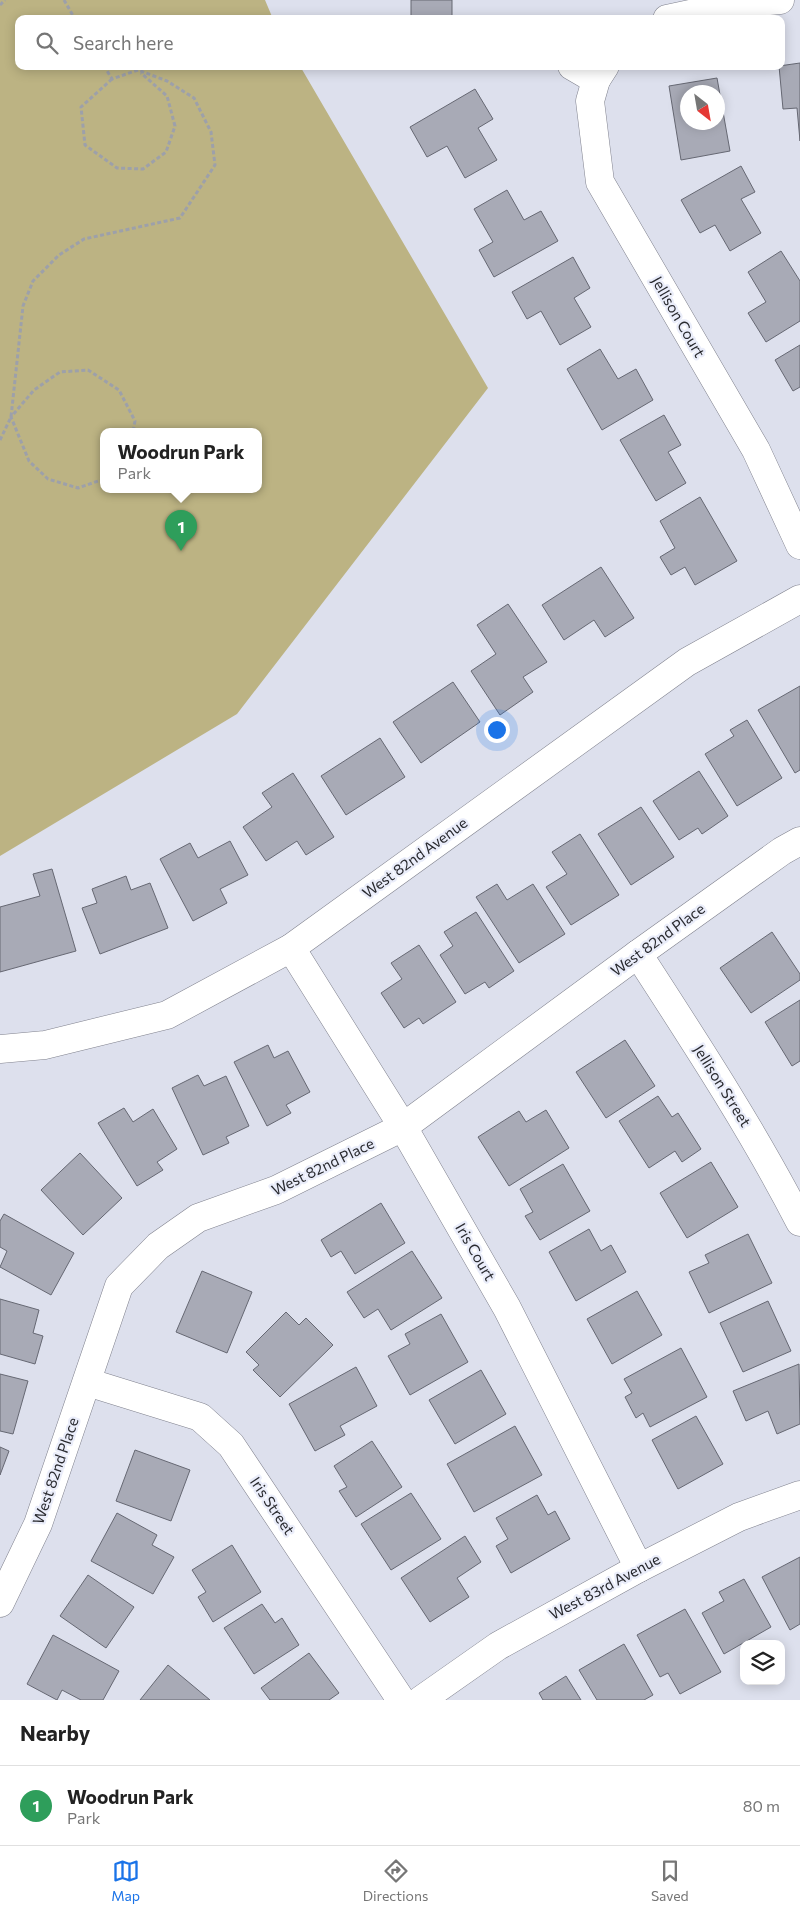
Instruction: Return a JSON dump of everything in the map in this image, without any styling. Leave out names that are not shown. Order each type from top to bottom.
[{"type":"street","points":[[685,15],[736,4],[780,0]]},
{"type":"street","name":"Jellison Court","points":[[600,73],[590,101],[600,182],[756,450],[800,545]]},
{"type":"street","name":"West 82nd Avenue","points":[[0,1049],[45,1046],[167,1015],[291,948],[686,662],[800,599]]},
{"type":"street","name":"West 82nd Place","points":[[0,1603],[38,1524],[119,1286],[158,1246],[198,1218],[276,1190],[403,1128],[638,954],[782,851],[800,841]]},
{"type":"street","name":"Iris Court","points":[[291,948],[403,1128],[507,1308],[639,1568]]},
{"type":"street","name":"Jellison Street","points":[[638,954],[732,1101],[770,1164],[800,1222]]},
{"type":"street","name":"Iris Street","points":[[87,1382],[200,1417],[231,1445],[401,1700]]},
{"type":"street","name":"West 83rd Avenue","points":[[420,1700],[498,1646],[639,1568],[739,1517],[800,1495]]},
{"type":"path","points":[[0,5],[5,0]]},
{"type":"path","points":[[64,0],[73,15]]},
{"type":"path","points":[[106,70],[112,79]]},
{"type":"path","points":[[100,480],[78,488],[48,479],[29,462],[11,417],[24,306],[33,282],[59,255],[84,239],[180,218],[215,165],[211,132],[194,98],[167,81],[138,70],[112,79],[81,107],[85,145],[117,168],[143,169],[166,152],[175,126],[168,96],[138,70]]},
{"type":"path","points":[[0,440],[11,417],[34,390],[60,372],[88,370],[119,390],[135,421],[134,428]]},
{"type":"shaded area","points":[[0,0],[265,0],[271,15],[15,15],[15,70],[302,70],[488,388],[237,714],[0,856]]},
{"type":"building","points":[[411,0],[452,0],[452,15],[411,15]]},
{"type":"building","points":[[800,63],[800,141],[797,108],[783,109],[779,70],[785,70],[785,65]]},
{"type":"building","points":[[717,78],[718,85],[680,85],[680,130],[725,130],[725,123],[730,151],[681,160],[669,86]]},
{"type":"building","points":[[475,89],[493,119],[478,128],[497,160],[465,178],[447,146],[427,157],[410,127]]},
{"type":"building","points":[[741,166],[755,192],[741,199],[761,233],[730,251],[715,225],[700,233],[681,200]]},
{"type":"building","points":[[507,190],[524,220],[541,211],[558,241],[494,277],[479,250],[493,242],[474,209]]},
{"type":"building","points":[[781,251],[800,281],[800,321],[766,342],[748,313],[766,302],[748,272]]},
{"type":"building","points":[[573,257],[590,288],[574,298],[591,327],[560,345],[541,311],[527,319],[512,292]]},
{"type":"building","points":[[800,345],[800,387],[793,391],[775,360]]},
{"type":"building","points":[[600,349],[618,379],[636,369],[653,400],[602,430],[567,369]]},
{"type":"building","points":[[664,415],[681,445],[668,452],[686,483],[656,501],[620,440]]},
{"type":"building","points":[[700,497],[737,561],[695,585],[685,567],[671,575],[660,557],[675,548],[660,521]]},
{"type":"building","points":[[601,567],[634,618],[605,637],[594,620],[564,640],[542,605]]},
{"type":"building","points":[[508,604],[547,662],[523,677],[533,692],[500,715],[471,671],[496,654],[477,625]]},
{"type":"building","points":[[453,682],[480,722],[421,763],[393,722]]},
{"type":"building","points":[[800,686],[800,770],[795,773],[758,710]]},
{"type":"building","points":[[747,720],[782,778],[737,806],[705,754],[734,736],[730,730]]},
{"type":"building","points":[[380,738],[405,777],[346,815],[321,776]]},
{"type":"building","points":[[699,771],[728,816],[702,834],[698,828],[679,840],[653,801]]},
{"type":"building","points":[[293,773],[334,837],[306,855],[297,841],[266,861],[243,827],[272,807],[262,793]]},
{"type":"building","points":[[641,807],[674,857],[631,885],[598,834]]},
{"type":"building","points":[[580,834],[619,895],[571,925],[546,887],[567,874],[552,852]]},
{"type":"building","points":[[230,841],[248,875],[220,889],[227,903],[193,921],[160,859],[190,843],[198,858]]},
{"type":"building","points":[[52,869],[76,951],[0,972],[0,907],[40,896],[33,874]]},
{"type":"building","points":[[126,876],[131,890],[150,883],[168,928],[100,954],[82,908],[97,903],[92,889]]},
{"type":"building","points":[[497,884],[507,900],[533,884],[565,934],[519,963],[476,897]]},
{"type":"building","points":[[476,912],[514,971],[489,988],[485,982],[465,994],[440,955],[453,946],[444,932]]},
{"type":"building","points":[[772,932],[800,974],[800,980],[751,1013],[720,968]]},
{"type":"building","points":[[419,945],[456,1002],[423,1024],[419,1018],[404,1028],[381,993],[402,979],[391,963]]},
{"type":"building","points":[[800,1000],[800,1061],[792,1066],[765,1022]]},
{"type":"building","points":[[625,1040],[655,1086],[606,1118],[576,1072]]},
{"type":"building","points":[[268,1045],[274,1058],[288,1051],[310,1092],[286,1105],[291,1113],[267,1126],[234,1062]]},
{"type":"building","points":[[198,1075],[204,1086],[226,1076],[249,1126],[226,1137],[229,1143],[203,1155],[172,1088]]},
{"type":"building","points":[[658,1096],[672,1117],[678,1113],[701,1149],[682,1162],[675,1151],[649,1168],[619,1121]]},
{"type":"building","points":[[124,1108],[133,1122],[153,1109],[177,1149],[157,1162],[163,1170],[137,1186],[98,1123]]},
{"type":"building","points":[[546,1110],[569,1148],[509,1186],[478,1137],[519,1111],[526,1122]]},
{"type":"building","points":[[80,1153],[122,1198],[83,1235],[41,1190]]},
{"type":"building","points":[[711,1162],[738,1207],[687,1238],[660,1193]]},
{"type":"building","points":[[563,1164],[590,1211],[540,1240],[525,1216],[533,1212],[520,1189]]},
{"type":"building","points":[[381,1203],[405,1243],[355,1274],[341,1251],[331,1257],[321,1240]]},
{"type":"building","points":[[4,1214],[74,1253],[51,1295],[0,1267],[7,1251],[0,1247],[0,1221]]},
{"type":"building","points":[[589,1229],[601,1251],[611,1245],[626,1272],[576,1301],[549,1252]]},
{"type":"building","points":[[748,1234],[772,1283],[709,1313],[689,1272],[709,1263],[705,1255]]},
{"type":"building","points":[[412,1251],[442,1298],[391,1330],[378,1309],[364,1318],[347,1292]]},
{"type":"building","points":[[202,1271],[252,1292],[227,1353],[176,1332]]},
{"type":"building","points":[[637,1291],[662,1335],[612,1364],[587,1319]]},
{"type":"building","points":[[0,1299],[39,1310],[33,1333],[43,1336],[35,1364],[0,1354]]},
{"type":"building","points":[[768,1301],[791,1351],[743,1372],[720,1323]]},
{"type":"building","points":[[286,1312],[299,1325],[306,1318],[333,1345],[280,1397],[253,1370],[259,1365],[246,1352]]},
{"type":"building","points":[[441,1314],[468,1362],[410,1395],[388,1356],[410,1344],[405,1334]]},
{"type":"building","points":[[681,1348],[707,1397],[650,1427],[643,1413],[636,1418],[625,1397],[632,1393],[624,1379]]},
{"type":"building","points":[[799,1364],[800,1424],[777,1434],[768,1411],[746,1421],[733,1391]]},
{"type":"building","points":[[356,1367],[377,1406],[340,1426],[345,1435],[315,1451],[289,1404]]},
{"type":"building","points":[[481,1370],[506,1414],[455,1444],[429,1400]]},
{"type":"building","points":[[0,1374],[28,1381],[13,1434],[0,1431]]},
{"type":"building","points":[[696,1416],[723,1464],[678,1489],[652,1440]]},
{"type":"building","points":[[515,1426],[542,1475],[474,1512],[447,1464]]},
{"type":"building","points":[[372,1441],[402,1487],[356,1517],[339,1491],[347,1487],[334,1466]]},
{"type":"building","points":[[0,1447],[9,1451],[0,1475]]},
{"type":"building","points":[[135,1450],[190,1470],[171,1521],[116,1501]]},
{"type":"building","points":[[411,1493],[441,1539],[391,1570],[361,1524]]},
{"type":"building","points":[[537,1495],[548,1515],[555,1511],[570,1539],[511,1573],[496,1546],[508,1539],[496,1518]]},
{"type":"building","points":[[117,1513],[157,1535],[152,1545],[174,1557],[153,1594],[91,1561]]},
{"type":"building","points":[[465,1536],[481,1562],[457,1578],[469,1597],[430,1622],[401,1578]]},
{"type":"building","points":[[232,1545],[261,1592],[213,1622],[198,1597],[206,1592],[192,1570]]},
{"type":"building","points":[[800,1557],[800,1624],[790,1630],[762,1577]]},
{"type":"building","points":[[88,1575],[134,1607],[106,1648],[60,1616]]},
{"type":"building","points":[[744,1579],[771,1627],[748,1640],[740,1640],[740,1645],[724,1654],[702,1613],[724,1601],[719,1592]]},
{"type":"building","points":[[262,1604],[275,1623],[282,1618],[299,1645],[254,1674],[224,1628]]},
{"type":"building","points":[[685,1609],[721,1672],[680,1694],[668,1673],[660,1677],[637,1635]]},
{"type":"building","points":[[53,1635],[119,1671],[103,1700],[81,1700],[62,1690],[57,1700],[27,1684]]},
{"type":"building","points":[[624,1644],[653,1695],[644,1700],[597,1700],[579,1670]]},
{"type":"building","points":[[309,1653],[339,1693],[329,1700],[270,1700],[261,1688]]},
{"type":"building","points":[[168,1665],[210,1700],[140,1700]]},
{"type":"building","points":[[566,1676],[581,1700],[543,1700],[539,1693]]},
{"type":"place","name":"Woodrun Park","points":[[181,551]]}]
